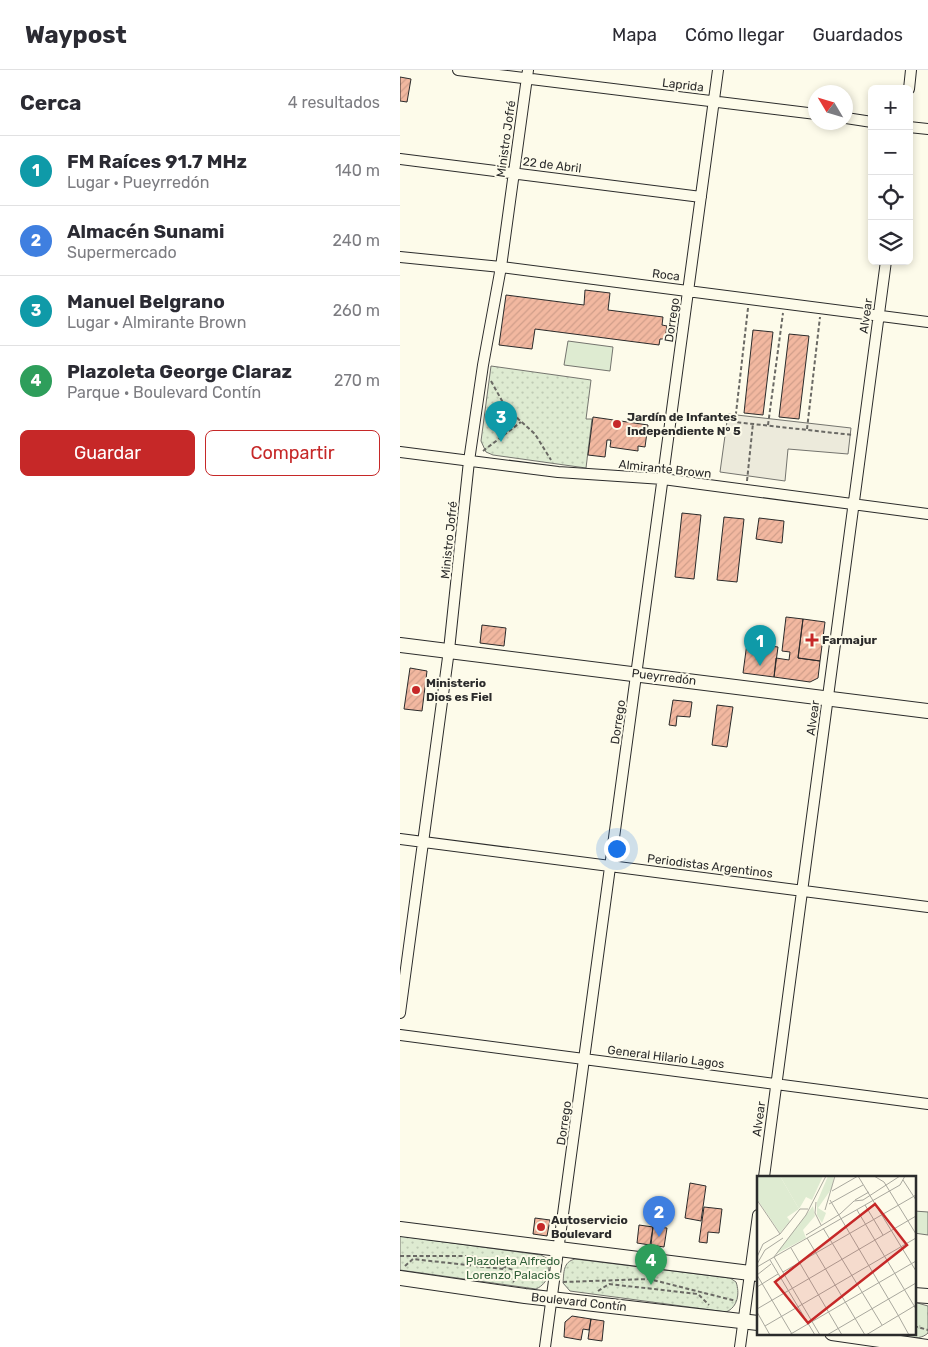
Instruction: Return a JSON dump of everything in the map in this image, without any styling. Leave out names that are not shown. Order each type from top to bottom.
[{"type":"main road","name":"Pueyrredón","points":[[400,645],[928,710]]},
{"type":"main road","points":[[400,1229],[754,1274]]},
{"type":"main road","name":"Boulevard Contín","points":[[400,1278],[525,1296],[757,1322]]},
{"type":"main road","points":[[839,1334],[928,1347]]},
{"type":"street","name":"Laprida","points":[[458,70],[527,74],[808,113]]},
{"type":"street","name":"Dorrego","points":[[545,1347],[586,1059],[718,70]]},
{"type":"street","points":[[910,85],[912,70]]},
{"type":"street","name":"Ministro Jofré","points":[[400,1013],[449,650],[470,461],[483,366],[502,266],[527,74]]},
{"type":"street","points":[[853,119],[868,121]]},
{"type":"street","points":[[913,127],[928,129]]},
{"type":"street","name":"22 de Abril","points":[[400,159],[702,196]]},
{"type":"street","name":"Roca","points":[[400,257],[502,266],[928,322]]},
{"type":"street","name":"Alvear","points":[[764,1176],[885,265]]},
{"type":"street","name":"Almirante Brown","points":[[400,452],[558,472],[663,479],[928,514]]},
{"type":"street","name":"Periodistas Argentinos","points":[[400,839],[928,907]]},
{"type":"street","name":"General Hilario Lagos","points":[[400,1035],[928,1104]]},
{"type":"street","points":[[740,1347],[745,1303],[754,1274],[757,1230]]},
{"type":"path","points":[[749,299],[735,422],[863,436]]},
{"type":"path","points":[[768,425],[784,303]]},
{"type":"path","points":[[807,429],[821,308]]},
{"type":"path","points":[[483,366],[506,408],[535,434],[558,472]]},
{"type":"path","points":[[470,461],[521,422]]},
{"type":"path","points":[[746,490],[752,424]]},
{"type":"path","points":[[400,1256],[471,1256],[537,1279],[574,1283],[649,1279],[745,1303]]},
{"type":"path","points":[[400,1269],[413,1259],[503,1269],[525,1296]]},
{"type":"path","points":[[583,1302],[609,1284],[698,1294],[723,1318]]},
{"type":"green space","points":[[568,341],[613,347],[610,371],[564,365]]},
{"type":"green space","points":[[491,366],[591,380],[586,419],[592,419],[586,468],[493,455],[486,452],[481,441]]},
{"type":"green space","points":[[916,1211],[928,1212],[928,1235],[916,1233]]},
{"type":"green space","name":"Plazoleta Alfredo Lorenzo Palacios","points":[[400,1236],[541,1255],[548,1259],[548,1276],[544,1283],[536,1289],[400,1270]]},
{"type":"green space","points":[[575,1259],[730,1278],[736,1282],[737,1299],[733,1307],[726,1312],[570,1291],[563,1283],[564,1271],[568,1262]]},
{"type":"green space","points":[[916,1303],[928,1306],[928,1333],[919,1338],[887,1334],[916,1334]]},
{"type":"shaded area","points":[[728,414],[851,428],[848,454],[788,449],[785,481],[720,472]]},
{"type":"building","points":[[400,77],[411,79],[407,102],[400,101]]},
{"type":"building","points":[[585,290],[610,293],[608,310],[663,317],[662,325],[667,326],[665,339],[660,339],[659,345],[535,329],[532,349],[499,345],[506,295],[584,305]]},
{"type":"building","points":[[753,330],[773,332],[763,415],[744,413]]},
{"type":"building","points":[[789,334],[809,336],[799,419],[779,417]]},
{"type":"building","name":"Jardín de Infantes Independiente N° 5","points":[[593,417],[648,425],[645,447],[638,446],[638,451],[610,447],[611,440],[607,440],[605,457],[588,455]]},
{"type":"building","points":[[682,513],[701,515],[694,579],[675,577]]},
{"type":"building","points":[[724,517],[744,519],[737,582],[717,580]]},
{"type":"building","points":[[759,518],[784,521],[782,543],[756,539]]},
{"type":"building","points":[[786,617],[803,619],[798,658],[820,661],[818,678],[810,682],[774,677],[776,658],[789,660],[790,652],[782,651]]},
{"type":"building","name":"Farmajur","points":[[803,619],[825,622],[820,661],[798,658]]},
{"type":"building","points":[[482,625],[506,628],[504,646],[480,643]]},
{"type":"building","points":[[747,643],[778,647],[774,677],[743,673]]},
{"type":"building","name":"Ministerio Dios es Fiel","points":[[410,668],[427,671],[422,711],[404,709]]},
{"type":"building","points":[[673,700],[692,702],[690,717],[677,716],[676,726],[669,725]]},
{"type":"building","points":[[717,705],[733,707],[727,747],[712,745]]},
{"type":"building","points":[[690,1183],[706,1186],[701,1221],[685,1218]]},
{"type":"building","points":[[704,1207],[722,1209],[719,1233],[708,1232],[707,1243],[699,1242]]},
{"type":"building","name":"Autoservicio Boulevard","points":[[535,1218],[550,1220],[547,1236],[533,1234]]},
{"type":"building","points":[[639,1225],[653,1227],[650,1245],[637,1243]]},
{"type":"building","points":[[653,1227],[667,1228],[664,1247],[651,1245]]},
{"type":"building","points":[[572,1316],[591,1319],[589,1330],[583,1329],[581,1340],[564,1337],[565,1322]]},
{"type":"building","points":[[591,1319],[604,1321],[602,1341],[588,1339]]},
{"type":"place","name":"Jardín de Infantes Independiente N° 5","points":[[617,424]]},
{"type":"place","name":"Manuel Belgrano","points":[[501,442]]},
{"type":"place","name":"Farmajur","points":[[812,640]]},
{"type":"place","name":"FM Raíces 91.7 MHz","points":[[760,666]]},
{"type":"place","name":"Ministerio Dios es Fiel","points":[[416,690]]},
{"type":"place","name":"Autoservicio Boulevard","points":[[541,1227]]},
{"type":"place","name":"Almacén Sunami","points":[[659,1237]]},
{"type":"place","name":"Plazoleta George Claraz","points":[[651,1285]]}]
